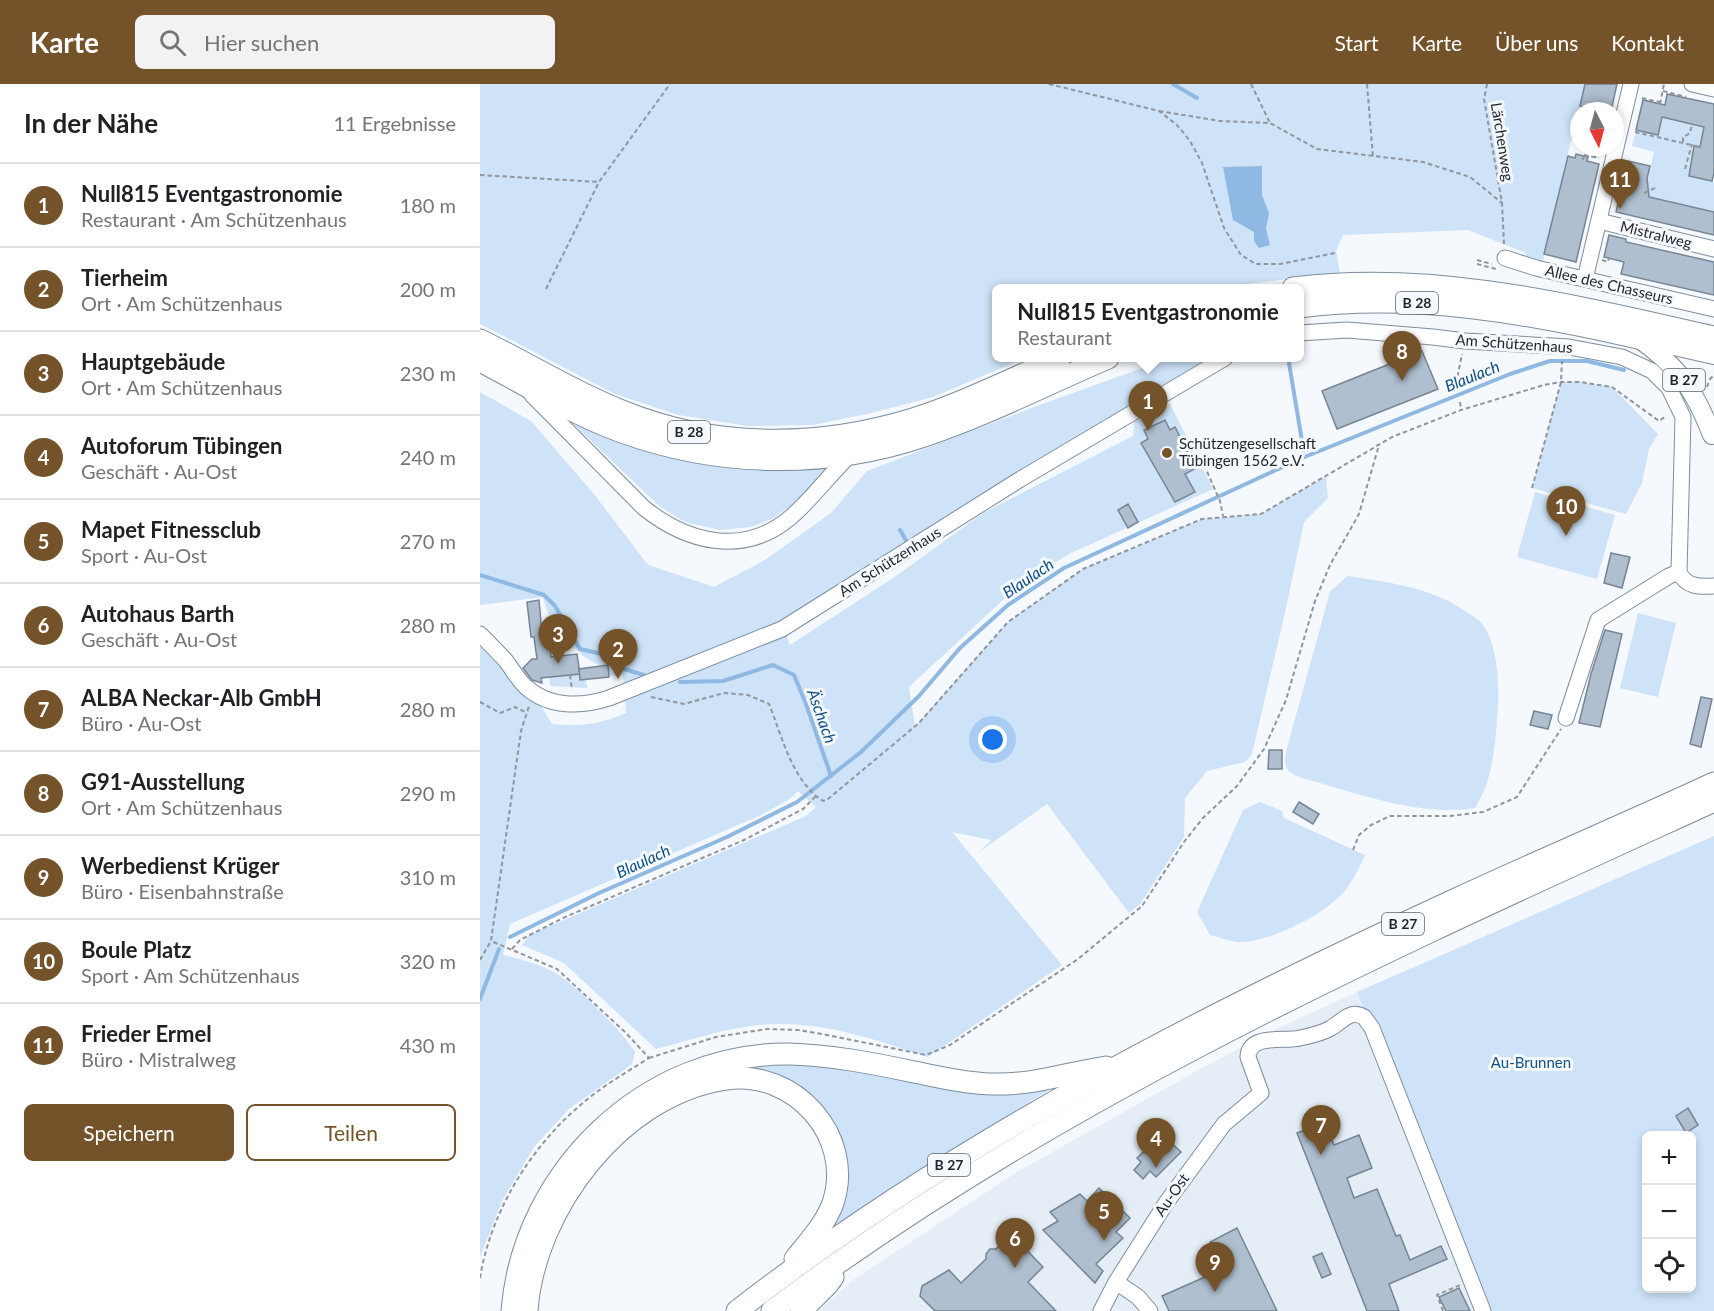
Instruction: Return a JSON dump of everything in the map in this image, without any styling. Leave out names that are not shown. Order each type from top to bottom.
[{"type":"highway","name":"B 28","points":[[1304,287],[1379,283],[1448,286],[1506,293],[1714,337]]},
{"type":"highway","name":"B 28","points":[[1304,307],[1354,302],[1442,305],[1533,316],[1638,338]]},
{"type":"highway","name":"B 28","points":[[480,340],[577,391],[624,412],[688,432],[758,441],[826,438],[892,425],[963,400],[1049,362]]},
{"type":"highway","name":"B 28","points":[[480,361],[590,419],[620,431],[682,450],[749,459],[814,458],[851,454],[902,442],[944,429],[1097,362]]},
{"type":"highway","points":[[1691,794],[1714,770]]},
{"type":"highway","name":"B 27","points":[[737,1311],[854,1227],[939,1171],[1122,1065],[1392,929],[1714,783]]},
{"type":"highway","name":"B 27","points":[[772,1311],[844,1258],[916,1210],[1031,1140],[1180,1057],[1334,979],[1714,801]]},
{"type":"highway","points":[[512,1311],[526,1243],[540,1209],[568,1165],[598,1132],[627,1107],[657,1089],[695,1071],[744,1058],[788,1054],[861,1062],[969,1082],[1015,1084],[1040,1082],[1080,1071],[1122,1065]]},
{"type":"highway","points":[[527,1311],[534,1268],[547,1230],[563,1200],[589,1163],[616,1135],[653,1108],[687,1090],[726,1078],[753,1078],[771,1082],[794,1093],[817,1116],[832,1143],[837,1176],[833,1202],[818,1232],[783,1277]]},
{"type":"highway","points":[[801,1311],[828,1284],[844,1258]]},
{"type":"main road","name":"B 28","points":[[1638,338],[1714,356]]},
{"type":"main road","name":"B 27","points":[[1638,338],[1670,363],[1682,376],[1714,432]]},
{"type":"street","points":[[1624,115],[1630,89]]},
{"type":"street","points":[[1691,91],[1714,89]]},
{"type":"street","points":[[1585,279],[1614,156]]},
{"type":"street","name":"Mistralweg","points":[[1599,221],[1714,249]]},
{"type":"street","name":"Allee des Chasseurs","points":[[1502,265],[1585,279],[1714,309]]},
{"type":"street","name":"Am Schützenhaus","points":[[1304,333],[1347,330],[1466,341],[1569,347],[1605,352],[1652,371],[1669,388],[1683,417],[1678,572]]},
{"type":"street","name":"Am Schützenhaus","points":[[533,692],[554,702],[582,705],[595,703],[782,629],[1018,480],[1217,362]]},
{"type":"street","points":[[514,379],[557,419],[644,508],[662,522],[699,539],[719,542],[737,541],[777,528],[791,517],[851,454]]},
{"type":"street","points":[[1566,718],[1598,620],[1678,572],[1682,580],[1690,585],[1714,586]]},
{"type":"street","points":[[480,634],[524,686],[533,692]]},
{"type":"street","name":"Au-Ost","points":[[1101,1311],[1116,1282],[1166,1203],[1224,1124],[1261,1093],[1248,1051],[1254,1045],[1270,1040],[1288,1040],[1331,1028],[1345,1016],[1360,1015],[1372,1028],[1470,1280]]},
{"type":"street","points":[[1470,1280],[1483,1311]]},
{"type":"street","points":[[1116,1282],[1138,1297],[1150,1311]]},
{"type":"path","points":[[546,290],[599,182],[670,84]]},
{"type":"path","points":[[1049,84],[1159,111],[1220,121],[1270,123],[1317,149],[1423,162],[1470,177],[1502,203]]},
{"type":"path","points":[[1251,84],[1270,123]]},
{"type":"path","points":[[1367,84],[1373,157]]},
{"type":"path","name":"Lärchenweg","points":[[1486,84],[1484,99],[1502,203],[1502,265]]},
{"type":"path","points":[[1630,89],[1660,103],[1664,84]]},
{"type":"path","points":[[1663,91],[1691,91]]},
{"type":"path","points":[[1159,111],[1178,125],[1190,141],[1207,174],[1224,228],[1241,255],[1256,264],[1280,264],[1335,253]]},
{"type":"path","points":[[1683,142],[1683,137],[1690,133],[1692,125]]},
{"type":"path","points":[[1624,129],[1700,147]]},
{"type":"path","points":[[1686,148],[1690,144]]},
{"type":"path","points":[[1685,169],[1690,144]]},
{"type":"path","points":[[1583,160],[1584,156]]},
{"type":"path","points":[[1682,162],[1688,157]]},
{"type":"path","points":[[480,175],[599,182]]},
{"type":"path","points":[[1644,193],[1655,188]]},
{"type":"path","points":[[1477,260],[1502,265]]},
{"type":"path","points":[[1477,264],[1502,265]]},
{"type":"path","points":[[1456,384],[1463,349]]},
{"type":"path","points":[[1395,350],[1398,360]]},
{"type":"path","points":[[1532,488],[1561,381],[1562,358]]},
{"type":"path","points":[[646,697],[684,704],[724,693],[748,695],[769,704],[795,766],[807,787],[823,801],[919,723],[1008,622],[1083,569],[1202,519],[1261,514],[1392,438],[1461,410],[1545,385],[1561,381],[1612,387],[1659,421],[1678,405]]},
{"type":"path","points":[[1460,402],[1461,410]]},
{"type":"path","points":[[926,1055],[950,1045],[1078,958],[1142,906],[1203,818],[1237,786],[1264,749],[1286,700],[1315,601],[1330,565],[1359,514],[1379,445]]},
{"type":"path","points":[[1201,458],[1217,491],[1223,516]]},
{"type":"path","points":[[570,675],[572,688]]},
{"type":"path","points":[[480,960],[491,941],[521,731],[533,692]]},
{"type":"path","points":[[480,702],[500,713],[515,707],[527,713]]},
{"type":"path","points":[[1353,850],[1359,835],[1371,825],[1390,816],[1450,816],[1484,812],[1517,797],[1560,732],[1566,718]]},
{"type":"path","points":[[511,950],[520,940],[563,918],[744,840],[803,809],[816,796]]},
{"type":"path","points":[[480,1278],[485,1255],[503,1208],[537,1150],[556,1127],[582,1103],[649,1058],[626,1033],[557,969],[491,941]]},
{"type":"path","points":[[1443,1311],[1437,1295],[1470,1280]]},
{"type":"shaded area","points":[[1357,992],[1483,1311],[819,1311],[853,1280],[1017,1172],[1276,1029]]},
{"type":"green space","points":[[480,84],[1585,84],[1581,102],[1570,102],[1570,144],[1541,269],[1522,264],[1526,253],[1468,230],[1343,235],[1336,251],[1340,273],[1248,284],[992,284],[992,362],[1016,362],[933,397],[871,413],[813,425],[748,426],[678,415],[615,394],[480,324]]},
{"type":"green space","points":[[1662,117],[1705,128],[1690,176],[1714,182],[1714,214],[1642,199],[1654,152],[1632,146],[1636,130],[1641,131]]},
{"type":"green space","points":[[1159,362],[1202,362],[781,622],[790,645],[896,576],[983,513],[1133,436],[1134,422],[1170,404],[1213,489],[1069,554],[1019,585],[909,687],[915,726],[1008,622],[1083,569],[1202,519],[1261,514],[1326,476],[1328,498],[1304,522],[1252,754],[1245,762],[1207,771],[1185,798],[1184,837],[1140,904],[1129,913],[1047,804],[979,852],[991,840],[952,832],[1062,965],[928,1057],[854,1034],[796,1024],[746,1026],[656,1049],[564,963],[522,945],[529,935],[806,816],[816,807],[798,791],[790,799],[761,815],[510,924],[503,955],[552,971],[572,985],[620,1032],[635,1052],[632,1064],[569,1109],[534,1147],[502,1201],[480,1257],[480,634],[533,692],[552,724],[589,724],[626,713],[623,675],[609,676],[608,666],[592,661],[575,649],[551,619],[543,597],[480,605],[480,392],[531,421],[594,494],[648,565],[714,587],[765,560],[831,513],[867,471]]},
{"type":"green space","points":[[1561,382],[1580,382],[1612,387],[1658,434],[1649,449],[1642,483],[1626,514],[1532,488]]},
{"type":"green space","points":[[560,411],[682,458],[748,469],[828,466],[802,498],[772,519],[751,527],[720,530],[685,522],[659,506]]},
{"type":"green space","points":[[1535,492],[1615,515],[1597,579],[1517,557]]},
{"type":"green space","points":[[1347,576],[1408,587],[1438,596],[1477,619],[1488,634],[1497,671],[1498,708],[1492,765],[1481,798],[1475,808],[1431,809],[1388,802],[1302,778],[1286,767],[1287,748],[1330,592]]},
{"type":"green space","points":[[1638,613],[1676,623],[1658,697],[1620,688]]},
{"type":"green space","points":[[580,674],[580,680],[586,680],[587,688],[550,686],[549,677]]},
{"type":"green space","points":[[1260,802],[1282,811],[1284,818],[1365,855],[1349,886],[1341,895],[1321,911],[1293,927],[1250,941],[1238,942],[1210,935],[1197,912],[1243,810]]},
{"type":"green space","name":"Au-Brunnen","points":[[1714,836],[1714,1311],[1483,1311],[1357,992]]},
{"type":"green space","points":[[778,1062],[1049,1090],[894,1186],[832,1228],[837,1135],[745,1071],[744,1066]]},
{"type":"water","points":[[1262,166],[1262,195],[1269,213],[1266,229],[1270,245],[1259,248],[1254,241],[1254,232],[1233,220],[1223,167]]},
{"type":"building","points":[[1585,84],[1617,84],[1613,102],[1581,102]]},
{"type":"building","points":[[1667,94],[1714,104],[1712,181],[1689,176],[1694,146],[1700,147],[1704,127],[1662,117],[1658,135],[1636,130],[1643,100],[1665,105]]},
{"type":"building","points":[[1568,156],[1575,158],[1576,156],[1588,157],[1587,161],[1599,164],[1576,262],[1544,254]]},
{"type":"building","points":[[1628,161],[1650,166],[1647,178],[1649,197],[1714,212],[1714,235],[1616,212]]},
{"type":"building","points":[[1609,235],[1626,239],[1626,242],[1714,262],[1714,295],[1621,274],[1624,262],[1604,257]]},
{"type":"building","points":[[1422,351],[1438,389],[1337,429],[1322,391]]},
{"type":"building","name":"Schützengesellschaft Tübingen 1562 e.V.","points":[[1165,420],[1170,430],[1175,427],[1196,468],[1185,474],[1195,492],[1175,502],[1141,443],[1148,439],[1144,430]]},
{"type":"building","points":[[1128,504],[1138,522],[1128,528],[1118,510]]},
{"type":"building","points":[[1611,553],[1630,557],[1622,588],[1604,583]]},
{"type":"building","points":[[539,600],[542,633],[549,632],[551,657],[577,654],[580,674],[541,678],[542,683],[532,680],[523,668],[532,659],[537,659],[534,637],[531,637],[527,602]]},
{"type":"building","points":[[1605,630],[1622,634],[1600,727],[1579,723]]},
{"type":"building","points":[[608,665],[609,677],[580,680],[579,669]]},
{"type":"building","points":[[1701,697],[1712,699],[1701,747],[1690,744]]},
{"type":"building","points":[[1534,711],[1552,715],[1548,729],[1530,725]]},
{"type":"building","points":[[1269,750],[1282,750],[1282,769],[1268,769]]},
{"type":"building","points":[[1299,802],[1319,814],[1313,824],[1293,812]]},
{"type":"building","points":[[1688,1108],[1698,1125],[1685,1131],[1676,1116]]},
{"type":"building","points":[[1325,1122],[1334,1145],[1359,1135],[1372,1168],[1347,1178],[1354,1198],[1377,1189],[1396,1236],[1400,1235],[1410,1260],[1441,1246],[1447,1259],[1389,1284],[1399,1311],[1367,1311],[1297,1133]]},
{"type":"building","points":[[1162,1134],[1181,1152],[1156,1177],[1150,1171],[1143,1179],[1134,1170],[1141,1162],[1137,1158]]},
{"type":"building","points":[[1099,1188],[1130,1218],[1116,1232],[1123,1238],[1096,1264],[1103,1271],[1095,1283],[1043,1230],[1058,1221],[1050,1212],[1080,1194],[1087,1201]]},
{"type":"building","points":[[1237,1228],[1277,1311],[1169,1311],[1162,1296],[1223,1269],[1210,1242]]},
{"type":"building","points":[[1011,1234],[1043,1267],[1028,1282],[1056,1311],[935,1311],[920,1296],[922,1286],[949,1270],[961,1283],[986,1259],[986,1254],[990,1249],[996,1249]]},
{"type":"building","points":[[1322,1253],[1331,1274],[1322,1278],[1313,1257]]},
{"type":"building","points":[[1459,1288],[1470,1311],[1446,1311],[1439,1297]]},
{"type":"waterway","points":[[1173,84],[1197,98]]},
{"type":"waterway","name":"Blaulach","points":[[510,937],[599,893],[727,837],[797,802],[861,752],[919,696],[960,648],[1008,605],[1064,568],[1302,458],[1510,374],[1550,361],[1587,361],[1624,370]]},
{"type":"waterway","points":[[1289,363],[1303,447],[1302,458]]},
{"type":"waterway","points":[[900,530],[907,542]]},
{"type":"waterway","name":"Äschach","points":[[480,575],[544,595],[555,606],[580,649],[602,654],[617,667],[644,675]]},
{"type":"waterway","name":"Äschach","points":[[680,682],[723,681],[773,665],[794,675],[831,776]]},
{"type":"waterway","name":"Blaulach","points":[[480,999],[499,949]]},
{"type":"place","name":"Frieder Ermel","points":[[1620,209]]},
{"type":"place","name":"G91-Ausstellung","points":[[1402,381]]},
{"type":"place","name":"Null815 Eventgastronomie","points":[[1148,431]]},
{"type":"place","name":"Schützengesellschaft Tübingen 1562 e.V.","points":[[1167,453]]},
{"type":"place","name":"Boule Platz","points":[[1566,536]]},
{"type":"place","name":"Hauptgebäude","points":[[558,664]]},
{"type":"place","name":"Tierheim","points":[[618,679]]},
{"type":"place","name":"ALBA Neckar-Alb GmbH","points":[[1321,1155]]},
{"type":"place","name":"Autoforum Tübingen","points":[[1156,1168]]},
{"type":"place","name":"Mapet Fitnessclub","points":[[1104,1241]]},
{"type":"place","name":"Autohaus Barth","points":[[1015,1268]]},
{"type":"place","name":"Werbedienst Krüger","points":[[1215,1292]]}]
